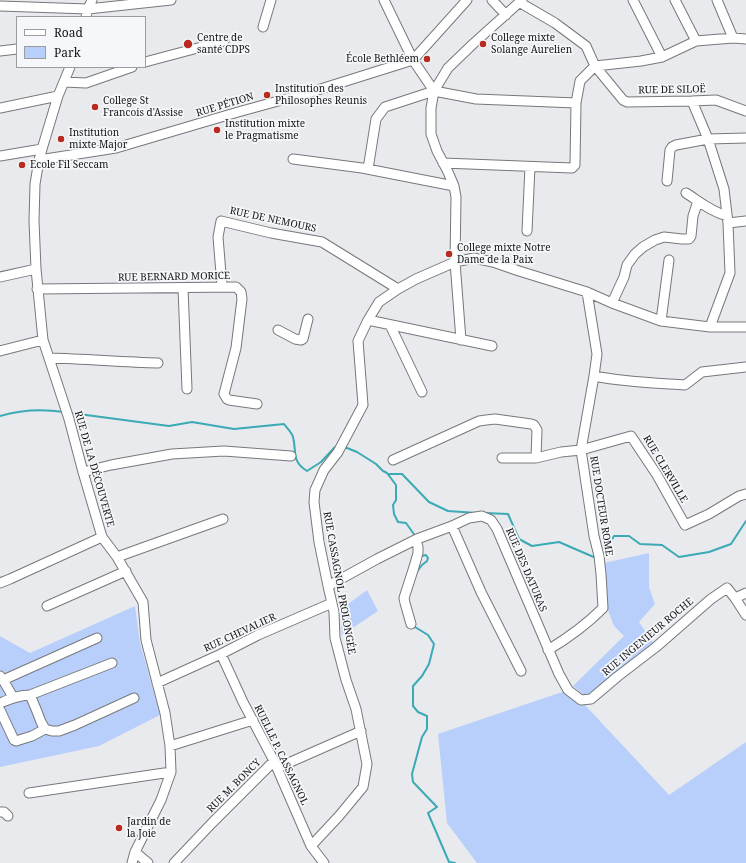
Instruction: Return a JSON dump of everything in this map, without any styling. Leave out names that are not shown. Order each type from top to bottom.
[{"type":"street","points":[[87,13],[92,0]]},
{"type":"street","points":[[0,6],[28,3],[87,13],[171,0]]},
{"type":"street","points":[[263,27],[271,0]]},
{"type":"street","points":[[384,0],[413,60],[434,91]]},
{"type":"street","points":[[413,60],[467,0]]},
{"type":"street","points":[[492,0],[506,15]]},
{"type":"street","points":[[633,0],[662,57]]},
{"type":"street","points":[[675,0],[696,41]]},
{"type":"street","points":[[717,0],[734,38]]},
{"type":"street","points":[[462,340],[455,262],[456,197],[454,186],[437,151],[431,134],[431,108],[434,91],[448,68],[520,1]]},
{"type":"street","name":"RUE DE SILOË","points":[[520,1],[555,23],[586,46],[595,66],[623,100],[627,102],[716,100],[746,111]]},
{"type":"street","points":[[443,163],[572,168],[575,165],[576,103],[580,81],[595,66],[662,57],[696,41],[734,38],[746,40]]},
{"type":"street","points":[[146,62],[224,41]]},
{"type":"street","points":[[0,51],[16,49]]},
{"type":"street","name":"RUE PÉTION","points":[[39,160],[116,148],[311,92],[413,60]]},
{"type":"street","name":"RUE DE LA DÉCOUVERTE","points":[[70,68],[58,96],[39,160],[34,221],[36,269],[43,340],[69,419],[102,537],[126,571],[143,602],[146,640],[165,713],[170,746],[171,772],[161,800],[135,852],[132,863]]},
{"type":"street","points":[[64,82],[86,83],[129,68]]},
{"type":"street","points":[[368,170],[376,119],[384,107],[434,91],[476,99],[576,103]]},
{"type":"street","points":[[0,108],[58,96]]},
{"type":"street","points":[[692,101],[708,139],[724,189],[728,219],[730,273],[710,327]]},
{"type":"street","points":[[667,182],[670,150],[672,147],[708,139],[746,138]]},
{"type":"street","points":[[0,156],[42,149]]},
{"type":"street","points":[[294,159],[362,168],[454,186]]},
{"type":"street","points":[[526,231],[530,167]]},
{"type":"street","points":[[686,194],[728,219],[746,221]]},
{"type":"street","points":[[612,303],[624,277],[627,266],[635,254],[655,240],[664,237],[682,240],[689,239],[691,236],[693,216],[698,201]]},
{"type":"street","name":"RUE DE NEMOURS","points":[[222,286],[218,237],[221,221],[271,233],[322,242],[398,289]]},
{"type":"street","points":[[492,346],[368,320],[379,302],[398,289],[416,279],[455,262],[474,258],[493,262],[587,292],[661,322],[710,327],[746,327]]},
{"type":"street","points":[[661,322],[669,260]]},
{"type":"street","points":[[0,277],[36,269]]},
{"type":"street","name":"RUE BERNARD MORICE","points":[[38,290],[222,286],[236,287],[241,292],[242,299],[236,348],[225,396],[229,400],[257,404]]},
{"type":"street","points":[[183,288],[186,389]]},
{"type":"street","name":"RUE DOCTEUR ROME","points":[[548,650],[580,629],[603,608],[599,556],[594,536],[581,450],[597,354],[587,292]]},
{"type":"street","points":[[278,330],[295,339],[301,340],[303,339],[308,319]]},
{"type":"street","name":"RUE CASSAGNOL PROLONGÉE","points":[[311,846],[363,787],[367,764],[356,709],[346,680],[335,638],[334,612],[319,542],[314,502],[315,490],[324,470],[338,452],[363,405],[358,341],[368,320]]},
{"type":"street","points":[[390,325],[422,392]]},
{"type":"street","points":[[0,351],[43,340]]},
{"type":"street","points":[[50,358],[158,363]]},
{"type":"street","points":[[594,376],[636,382],[685,385],[702,372],[746,367]]},
{"type":"street","points":[[393,460],[479,422],[490,419],[534,425],[537,430],[536,458]]},
{"type":"street","name":"RUE CLERVILLE","points":[[502,458],[536,458],[561,452],[581,450],[631,436],[657,475],[685,525],[709,514],[739,496],[746,494]]},
{"type":"street","points":[[83,472],[111,465],[172,454],[224,451],[290,456]]},
{"type":"street","name":"RUE DES DATURAS","points":[[328,586],[377,559],[416,540],[469,518],[482,516],[491,520],[497,529],[559,674],[568,690],[582,700]]},
{"type":"street","points":[[117,557],[223,519]]},
{"type":"street","points":[[452,526],[481,592],[521,671]]},
{"type":"street","points":[[0,583],[102,537]]},
{"type":"street","points":[[411,624],[404,600],[418,552],[416,540]]},
{"type":"street","points":[[47,606],[126,571]]},
{"type":"street","name":"RUE INGENIEUR ROCHE","points":[[582,700],[591,699],[711,599],[727,588],[735,598]]},
{"type":"street","points":[[746,593],[735,598],[746,615]]},
{"type":"street","name":"RUE CHEVALIER","points":[[157,683],[221,654],[258,635],[332,603]]},
{"type":"street","points":[[14,697],[2,678],[97,638]]},
{"type":"street","name":"RUELLE P. CASSAGNOL","points":[[221,654],[243,702],[275,765],[311,846],[324,863]]},
{"type":"street","points":[[0,703],[14,697],[30,695],[112,663]]},
{"type":"street","points":[[30,695],[45,729]]},
{"type":"street","points":[[0,710],[14,740],[16,741],[32,736],[45,729],[59,731],[134,698]]},
{"type":"street","points":[[170,746],[253,720]]},
{"type":"street","name":"RUE M. BONCY","points":[[174,863],[212,823],[275,765],[361,731]]},
{"type":"street","points":[[29,793],[171,772]]},
{"type":"street","points":[[135,852],[148,863]]},
{"type":"green space","points":[[649,553],[649,587],[655,604],[639,622],[654,644],[589,699],[573,686],[624,636],[614,626],[606,605],[604,563]]},
{"type":"green space","points":[[367,590],[378,611],[342,635],[340,610]]},
{"type":"green space","points":[[135,606],[140,643],[160,715],[99,746],[0,767],[0,636],[30,653]]},
{"type":"green space","points":[[565,691],[585,705],[669,795],[746,742],[746,863],[477,863],[447,823],[438,734]]},
{"type":"waterway","points":[[0,416],[16,412],[64,412]]},
{"type":"waterway","points":[[71,413],[169,426],[192,422],[234,429],[284,424],[291,432],[293,437],[297,460],[299,464],[307,471],[321,462],[335,447],[337,447]]},
{"type":"waterway","points":[[344,448],[357,452],[387,473],[396,485],[396,500],[393,505],[394,514],[398,522],[406,523],[416,537]]},
{"type":"waterway","points":[[388,474],[402,474],[429,502],[448,511],[477,513]]},
{"type":"waterway","points":[[485,513],[508,514],[519,539],[532,546],[559,542],[596,558]]},
{"type":"waterway","points":[[602,553],[607,548],[614,536],[629,536],[640,544],[662,545],[679,557],[709,552],[731,544],[746,521]]},
{"type":"waterway","points":[[416,573],[428,558],[426,555],[422,556],[420,554]]},
{"type":"waterway","points":[[414,623],[415,627],[428,635],[434,644],[429,664],[422,676],[413,686],[413,706],[418,712],[427,716],[427,729],[422,737],[412,774],[413,782],[437,807],[428,813],[449,862],[455,863]]},
{"type":"place","name":"Centre de santé CDPS","points":[[188,44]]},
{"type":"place","name":"College mixte Solange Aurelien","points":[[483,44]]},
{"type":"place","name":"École Bethléem","points":[[427,59]]},
{"type":"place","name":"Institution des Philosophes Reunis","points":[[267,95]]},
{"type":"place","name":"College St Francois d'Assise","points":[[95,107]]},
{"type":"place","name":"Institution mixte le Pragmatisme","points":[[217,130]]},
{"type":"place","name":"Institution mixte Major","points":[[61,139]]},
{"type":"place","name":"Ecole Fil Seccam","points":[[22,165]]},
{"type":"place","name":"College mixte Notre Dame de la Paix","points":[[449,254]]},
{"type":"place","name":"Jardin de la Joie","points":[[119,828]]}]
